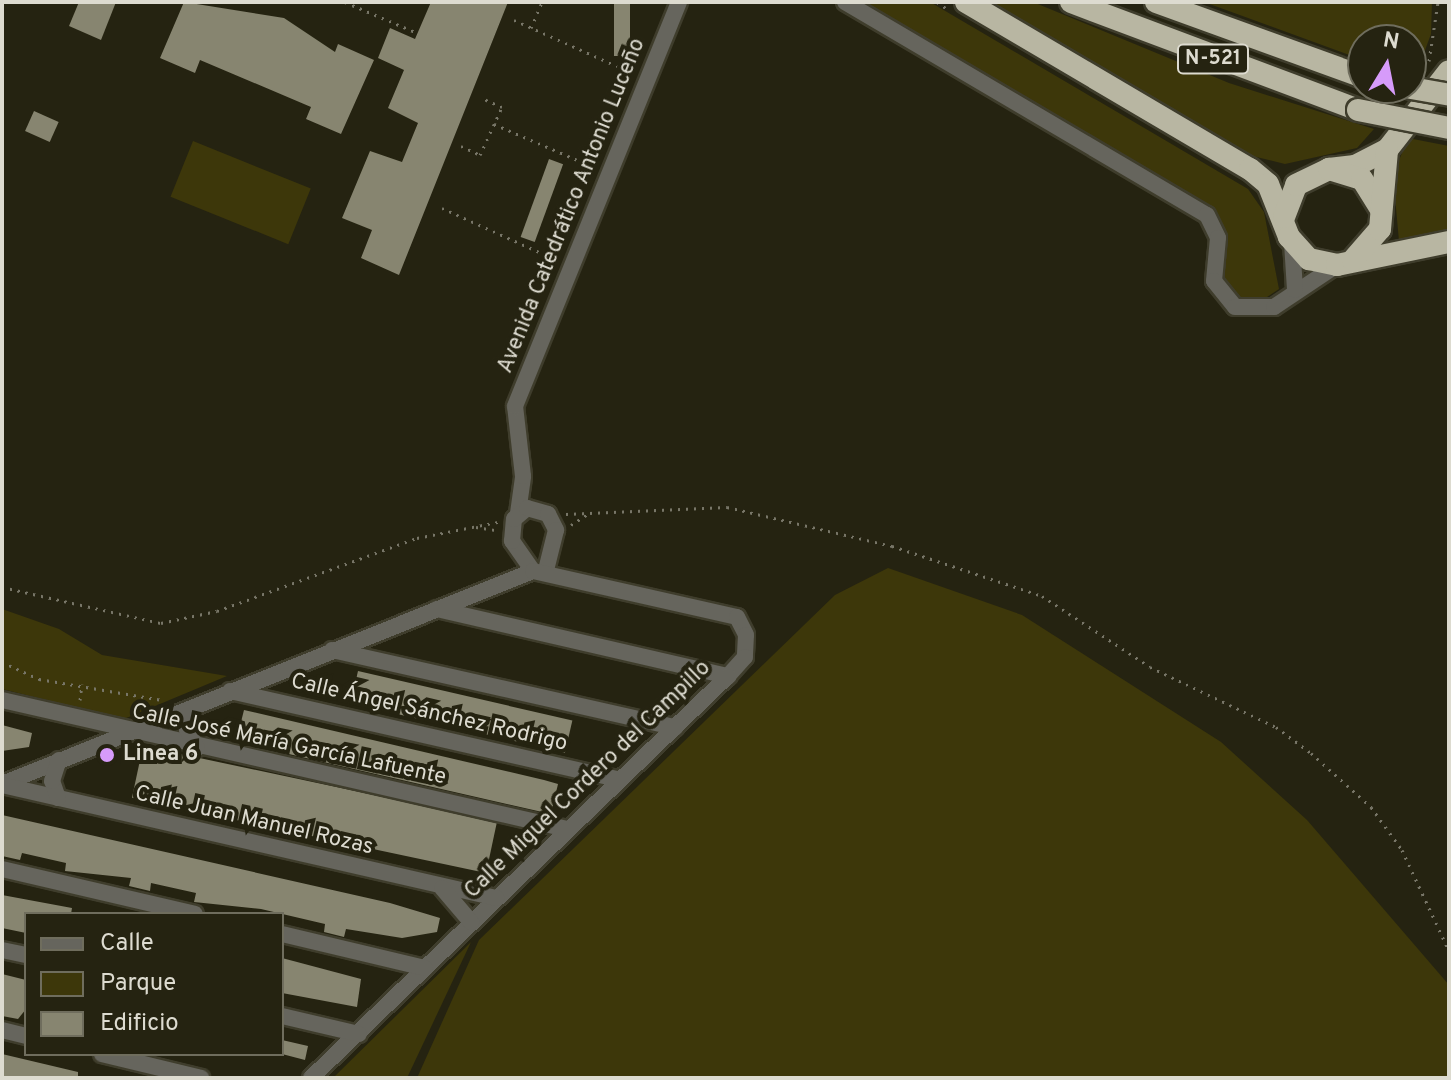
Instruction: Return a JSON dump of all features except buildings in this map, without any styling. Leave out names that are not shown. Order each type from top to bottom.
[{"type":"highway","points":[[966,2],[1250,169],[1268,184],[1292,243],[1309,259],[1343,264],[1449,242]]},
{"type":"highway","name":"N-521","points":[[1071,2],[1358,110],[1449,128]]},
{"type":"highway","name":"N-521","points":[[1156,2],[1347,71]]},
{"type":"highway","points":[[1284,218],[1296,185],[1329,169],[1355,166],[1387,150],[1448,74]]},
{"type":"highway","points":[[1427,82],[1448,74]]},
{"type":"highway","points":[[1343,264],[1374,243],[1387,150]]},
{"type":"highway","points":[[1329,169],[1362,179],[1380,208]]},
{"type":"street","name":"Avenida Catedrático Antonio Luceño","points":[[515,522],[523,476],[515,406],[679,2]]},
{"type":"street","points":[[845,2],[1207,215],[1218,238],[1214,281],[1235,307],[1274,307],[1295,290],[1343,264]]},
{"type":"street","points":[[1292,243],[1295,290]]},
{"type":"street","name":"Avenida Catedrático Antonio Luceño","points":[[523,476],[543,512]]},
{"type":"street","points":[[2,784],[500,581],[540,570],[555,553],[556,530],[543,512],[515,522],[517,557],[500,581]]},
{"type":"street","points":[[555,553],[578,577]]},
{"type":"street","points":[[517,557],[540,570]]},
{"type":"street","name":"Calle Miguel Cordero del Campillo","points":[[311,1078],[745,657],[746,635],[737,617],[540,570]]},
{"type":"street","points":[[437,609],[728,676]]},
{"type":"street","points":[[332,650],[675,727]]},
{"type":"street","name":"Calle Ángel Sánchez Rodrigo","points":[[230,691],[618,779]]},
{"type":"street","name":"Calle José María García Lafuente","points":[[2,700],[128,733],[567,829]]},
{"type":"street","points":[[189,709],[187,730],[197,748]]},
{"type":"street","points":[[58,798],[52,781],[59,760]]},
{"type":"street","name":"Calle Juan Manuel Rozas","points":[[2,784],[496,898]]},
{"type":"street","points":[[2,869],[186,912]]},
{"type":"street","points":[[441,886],[471,922]]},
{"type":"street","points":[[284,934],[425,968]]},
{"type":"street","points":[[2,950],[24,955]]},
{"type":"street","points":[[284,1016],[359,1034]]},
{"type":"street","points":[[323,1025],[337,1053]]},
{"type":"street","points":[[2,1030],[24,1036]]},
{"type":"street","points":[[110,1056],[201,1078]]},
{"type":"path","points":[[345,2],[415,32]]},
{"type":"path","points":[[531,28],[542,2]]},
{"type":"path","points":[[514,20],[617,66]]},
{"type":"path","points":[[461,146],[480,155],[502,107],[484,99]]},
{"type":"path","points":[[494,124],[577,160]]},
{"type":"path","points":[[442,208],[539,252]]},
{"type":"path","points":[[588,514],[727,507],[892,546],[1042,596],[1150,667],[1276,727],[1311,753],[1371,807],[1402,850],[1449,951]]},
{"type":"path","points":[[2,587],[161,623],[217,611],[417,538],[515,522]]},
{"type":"path","points":[[472,527],[515,522]]},
{"type":"path","points":[[2,662],[39,679],[140,692],[189,709]]},
{"type":"green space","points":[[865,2],[930,2],[1248,189],[1264,212],[1279,289],[1258,303],[1235,297],[1223,275],[1227,236],[1213,207]]},
{"type":"green space","points":[[985,2],[1033,2],[1229,83],[1374,129],[1357,148],[1285,164],[1248,155]]},
{"type":"green space","points":[[1204,2],[1432,2],[1431,34],[1427,45],[1427,24],[1347,24],[1347,54]]},
{"type":"green space","points":[[1408,138],[1449,146],[1449,231],[1399,241],[1393,175]]},
{"type":"green space","points":[[193,141],[311,189],[288,244],[171,197]]},
{"type":"green space","points":[[888,568],[1022,615],[1221,742],[1307,820],[1449,985],[1449,1078],[417,1078],[479,940],[835,595]]},
{"type":"green space","points":[[2,609],[59,629],[102,655],[227,676],[124,719],[2,689]]},
{"type":"green space","points":[[471,942],[407,1078],[333,1078]]},
{"type":"place","name":"Linea 6","points":[[107,755]]}]
